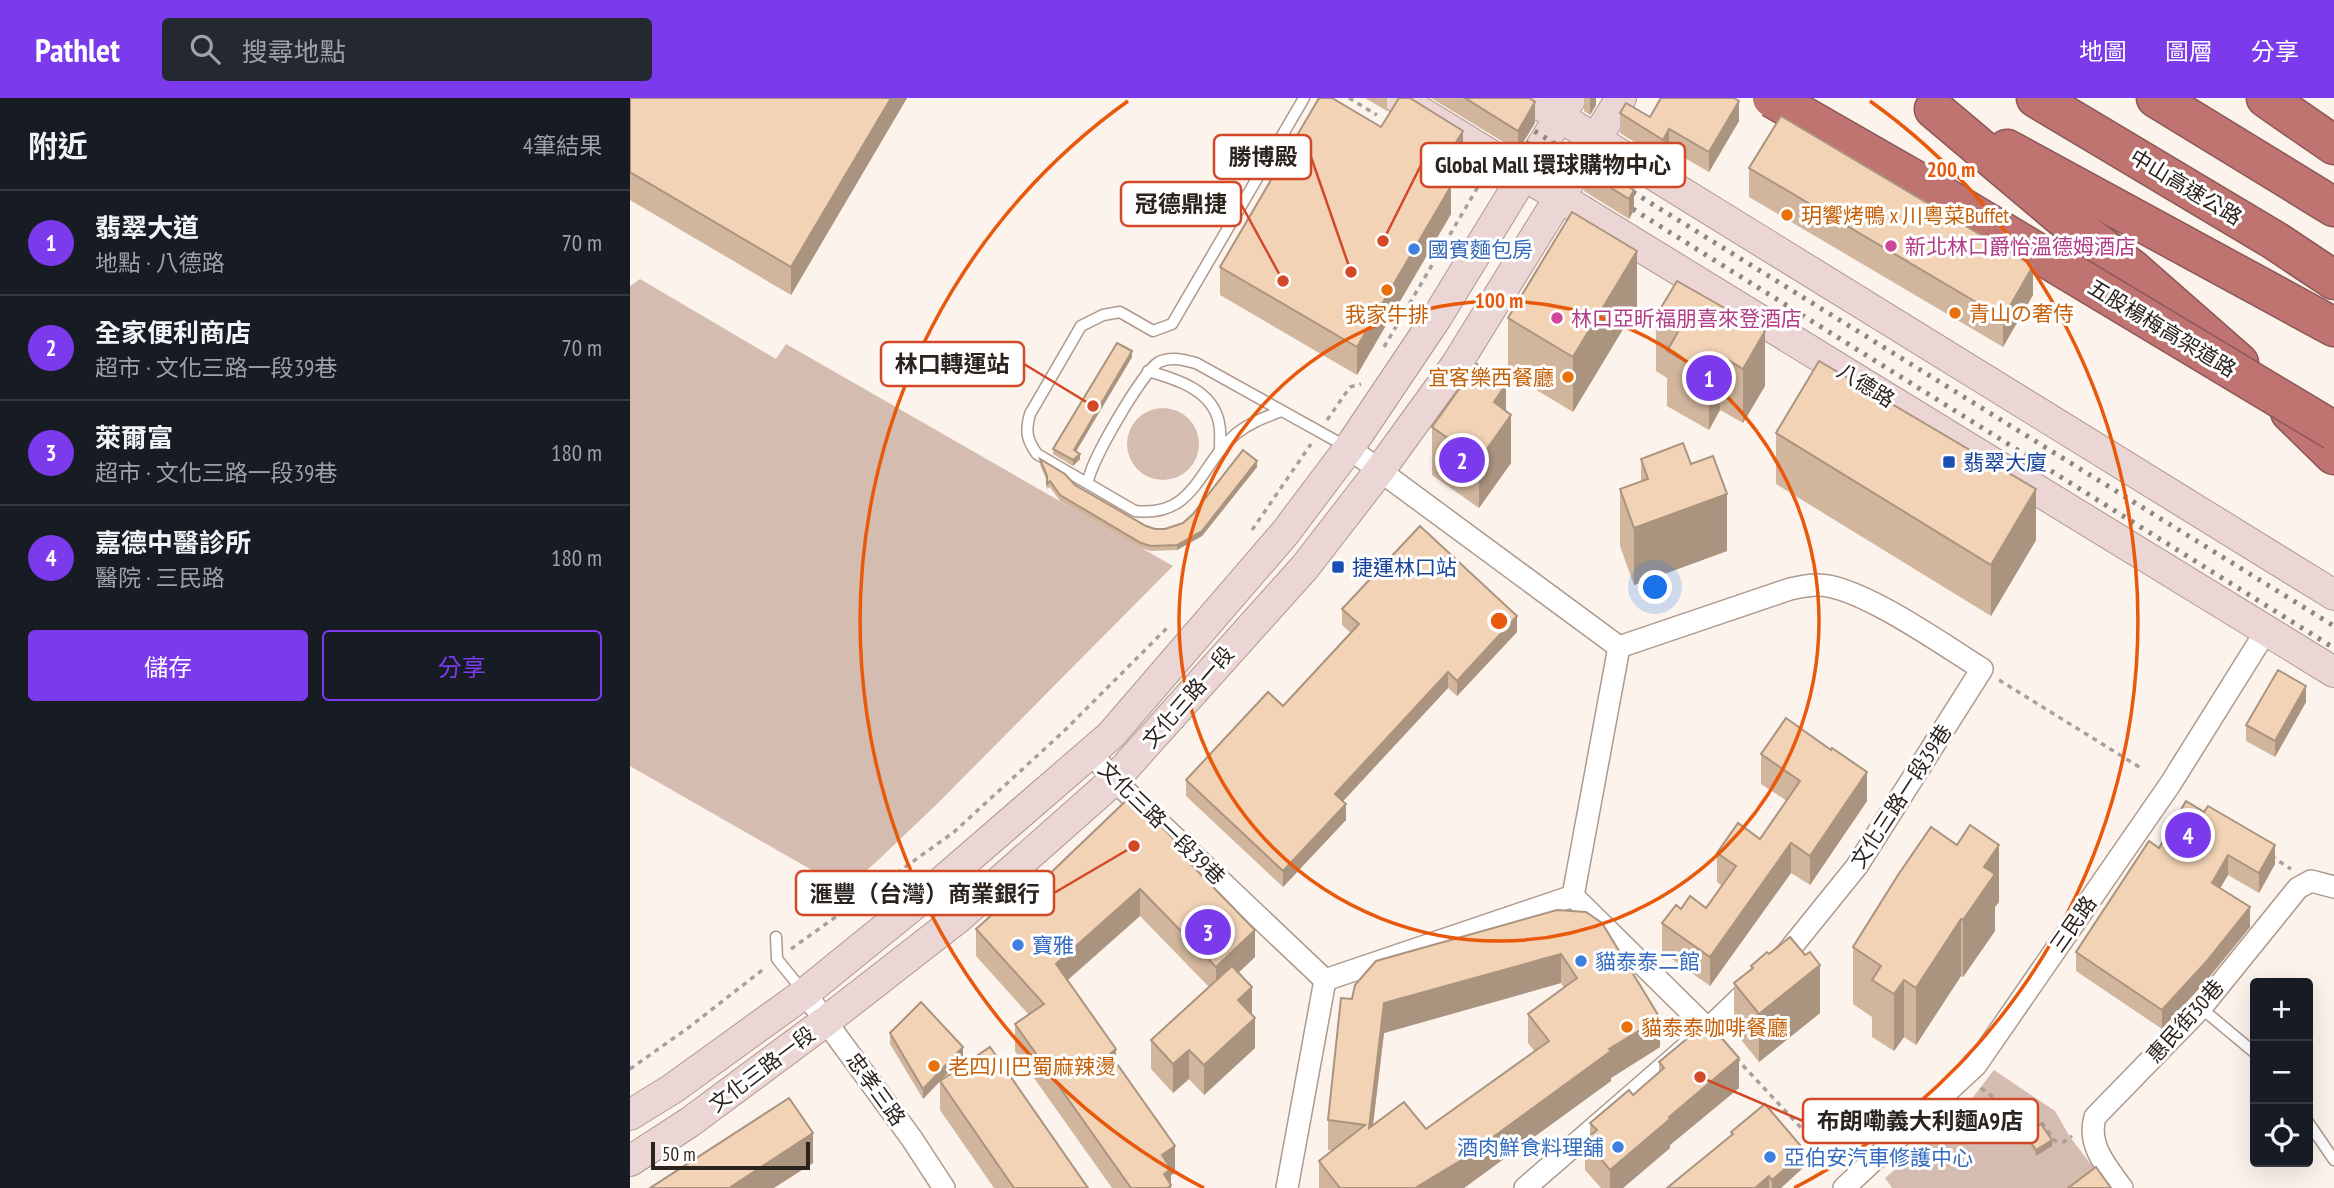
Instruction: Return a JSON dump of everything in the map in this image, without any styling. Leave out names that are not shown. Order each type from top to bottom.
[{"type":"highway","name":"五股楊梅高架道路","points":[[1772,98],[1943,196],[2334,431]]},
{"type":"highway","name":"中山高速公路","points":[[2036,98],[2274,240],[2334,280]]},
{"type":"highway","points":[[2156,98],[2334,207]]},
{"type":"highway","points":[[2266,98],[2334,145]]},
{"type":"highway","points":[[1925,103],[2334,327]]},
{"type":"highway","points":[[1925,103],[2062,217],[2142,278],[2235,359],[2334,455]]},
{"type":"street","name":"八德路","points":[[1398,98],[2334,672]]},
{"type":"street","points":[[1529,98],[1565,107],[1595,137],[2334,595]]},
{"type":"street","name":"文化三路一段","points":[[630,1161],[690,1122],[827,1021],[957,919],[1115,780],[1305,567],[1380,470],[1456,365],[1617,104]]},
{"type":"street","name":"文化三路一段","points":[[630,1115],[672,1089],[805,993],[932,890],[1111,735],[1285,533],[1349,448],[1437,317],[1565,107]]},
{"type":"street","points":[[1349,448],[1619,648]]},
{"type":"street","points":[[1619,648],[1790,589],[1818,584],[1846,590],[1877,605],[1982,669]]},
{"type":"street","name":"三民路","points":[[1844,1188],[1976,1065],[2171,783],[2266,631]]},
{"type":"street","points":[[1573,896],[1619,648]]},
{"type":"street","name":"文化三路一段39巷","points":[[1525,1188],[1708,1029],[1786,954],[1857,866],[1982,669]]},
{"type":"street","name":"文化三路一段39巷","points":[[1091,753],[1115,780],[1325,980]]},
{"type":"street","points":[[2311,881],[2334,887]]},
{"type":"street","name":"惠民街30巷","points":[[2095,1116],[2201,1008],[2298,888],[2311,881]]},
{"type":"street","points":[[1287,1188],[1325,980],[1573,896]]},
{"type":"street","points":[[1573,896],[1708,1029]]},
{"type":"street","name":"忠孝三路","points":[[805,993],[912,1139],[944,1188]]},
{"type":"street","points":[[2095,1116],[2092,1128],[2099,1156],[2122,1188]]},
{"type":"lane","points":[[1282,411],[1253,421],[1236,434],[1220,450],[1190,492],[1169,509],[1154,513],[1135,511],[1037,454],[1029,442],[1026,430],[1030,414],[1081,326],[1103,315],[1120,312],[1153,331],[1172,324],[1304,98]]},
{"type":"lane","points":[[1088,484],[1092,466],[1148,371],[1161,361],[1181,359],[1196,363],[1349,448]]},
{"type":"lane","points":[[1148,371],[1173,378],[1206,396],[1219,422],[1220,450]]},
{"type":"lane","points":[[776,937],[777,959],[805,993]]},
{"type":"lane","points":[[2201,1008],[2250,1050]]},
{"type":"lane","points":[[2313,1129],[2334,1160]]},
{"type":"path","points":[[1383,348],[1479,185]]},
{"type":"path","points":[[1246,539],[1350,387],[1363,383]]},
{"type":"path","points":[[630,1069],[954,832],[1063,732],[1167,628]]},
{"type":"path","points":[[1982,669],[2141,768]]},
{"type":"path","points":[[2267,854],[2311,881]]},
{"type":"path","points":[[1708,1029],[1832,1161]]},
{"type":"path","points":[[1977,1085],[2005,1106],[2043,1124],[2055,1140],[2064,1142],[2095,1116]]},
{"type":"shaded area","points":[[640,279],[776,359],[786,344],[1173,566],[936,805],[845,889],[630,766],[630,286]]},
{"type":"shaded area","points":[[1163,408],[1183,414],[1193,424],[1199,444],[1193,464],[1183,474],[1163,480],[1143,474],[1133,464],[1127,444],[1133,424],[1143,414]]},
{"type":"shaded area","points":[[1994,1070],[2055,1111],[2070,1137],[2096,1171],[2073,1188],[1892,1188],[1885,1178],[1956,1119]]},
{"type":"building","points":[[630,98],[891,98],[791,267],[630,172]]},
{"type":"building","points":[[1319,98],[1332,98],[1381,127],[1399,98],[1410,98],[1463,131],[1442,165],[1447,184],[1451,186],[1357,347],[1220,267]]},
{"type":"building","points":[[1465,98],[1530,98],[1535,102],[1518,131]]},
{"type":"building","points":[[1661,98],[1734,98],[1739,101],[1709,152],[1669,129],[1663,140],[1620,113],[1626,103],[1650,117]]},
{"type":"building","points":[[1781,116],[2033,266],[2003,318],[1749,168]]},
{"type":"building","points":[[1552,142],[1558,145],[1554,153],[1548,149]]},
{"type":"building","points":[[1589,163],[1634,190],[1629,199],[1584,171]]},
{"type":"building","points":[[1572,212],[1637,251],[1573,357],[1508,318]]},
{"type":"building","points":[[1677,281],[1765,331],[1743,369],[1720,355],[1709,375],[1667,351],[1679,330],[1656,316]]},
{"type":"building","points":[[1117,343],[1132,351],[1074,450],[1080,454],[1073,460],[1053,449]]},
{"type":"building","points":[[1819,361],[2036,489],[1991,565],[1776,433]]},
{"type":"building","points":[[1477,364],[1506,384],[1494,402],[1511,415],[1479,460],[1432,427]]},
{"type":"building","points":[[1683,443],[1691,464],[1713,456],[1727,494],[1634,528],[1620,489],[1648,479],[1641,459]]},
{"type":"building","points":[[1243,450],[1257,461],[1202,531],[1177,545],[1151,546],[1141,543],[1060,495],[1050,481],[1047,484],[1047,476],[1040,459],[1065,474],[1075,485],[1146,526],[1165,529],[1183,523],[1193,514]]},
{"type":"building","points":[[1420,526],[1517,616],[1457,681],[1448,672],[1335,794],[1346,804],[1283,871],[1186,780],[1268,692],[1283,706],[1359,624],[1342,609]]},
{"type":"building","points":[[2278,670],[2306,686],[2275,741],[2246,725]]},
{"type":"building","points":[[1786,718],[1867,772],[1810,856],[1791,843],[1710,957],[1662,923],[1676,905],[1681,909],[1690,896],[1706,908],[1736,866],[1717,853],[1738,823],[1760,839],[1800,781],[1761,754]]},
{"type":"building","points":[[1132,795],[1183,849],[1179,852],[1255,930],[1216,967],[1140,889],[1056,964],[1116,1049],[1110,1054],[1175,1146],[1162,1155],[1171,1169],[1164,1174],[1171,1185],[1167,1188],[1131,1188],[1015,1024],[1044,1004],[976,929],[1033,878],[1039,884]]},
{"type":"building","points":[[2186,801],[2204,812],[2208,806],[2275,845],[2259,873],[2228,855],[2212,883],[2250,907],[2206,962],[2162,1010],[2076,952],[2149,841],[2159,848]]},
{"type":"building","points":[[1970,825],[1999,845],[1984,867],[1995,874],[1963,920],[1961,919],[1916,988],[1904,980],[1894,994],[1872,980],[1881,966],[1853,947],[1931,827],[1957,845]]},
{"type":"building","points":[[1557,910],[1586,912],[1602,923],[1660,1018],[1609,1049],[1611,1051],[1463,1159],[1415,1188],[1340,1188],[1319,1161],[1365,1125],[1328,1120],[1341,998],[1352,999],[1355,985],[1376,961]],"holes":[[[1561,954],[1577,978],[1528,1014],[1549,1041],[1426,1129],[1404,1102],[1369,1128],[1384,1003]]]},
{"type":"building","points":[[1790,937],[1805,955],[1810,952],[1820,965],[1759,1014],[1734,983],[1767,952],[1769,954]]},
{"type":"building","points":[[1232,966],[1252,987],[1238,1000],[1255,1018],[1204,1065],[1189,1050],[1173,1064],[1151,1040]]},
{"type":"building","points":[[921,1002],[963,1047],[923,1089],[890,1033]]},
{"type":"building","points":[[1712,1027],[1739,1058],[1610,1170],[1585,1140],[1597,1130],[1590,1123],[1629,1090],[1633,1095],[1664,1068],[1659,1062],[1695,1032],[1699,1038]]},
{"type":"building","points":[[990,1047],[1088,1188],[1014,1188],[940,1081]]},
{"type":"building","points":[[789,1098],[813,1133],[729,1188],[650,1188]]},
{"type":"building","points":[[1765,1104],[1805,1151],[1772,1180],[1769,1176],[1755,1188],[1667,1188],[1733,1134],[1731,1132]]},
{"type":"building","points":[[2041,1124],[2052,1140],[2036,1150],[2025,1134]]},
{"type":"building","points":[[2096,1167],[2111,1188],[2068,1188]]},
{"type":"railway","points":[[1481,98],[2334,626]]},
{"type":"railway","points":[[1508,131],[2334,648]]},
{"type":"place","name":"玥饗烤鴨 x 川粵菜Buffet","points":[[1787,215]]},
{"type":"place","name":"Global Mall 環球購物中心","points":[[1383,241]]},
{"type":"place","name":"新北林口爵怡溫德姆酒店","points":[[1891,246]]},
{"type":"place","name":"國賓麵包房","points":[[1414,249]]},
{"type":"place","name":"勝博殿","points":[[1351,272]]},
{"type":"place","name":"冠德鼎捷","points":[[1283,281]]},
{"type":"place","name":"我家牛排","points":[[1387,290]]},
{"type":"place","name":"青山の奢侍","points":[[1955,313]]},
{"type":"place","name":"林口亞昕福朋喜來登酒店","points":[[1557,318]]},
{"type":"place","name":"宜客樂西餐廳","points":[[1568,377]]},
{"type":"place","name":"翡翠大道","points":[[1709,378]]},
{"type":"place","name":"林口轉運站","points":[[1093,406]]},
{"type":"place","name":"全家便利商店","points":[[1462,460]]},
{"type":"place","name":"翡翠大廈","points":[[1949,462]]},
{"type":"place","name":"捷運林口站","points":[[1338,567]]},
{"type":"place","name":"嘉德中醫診所","points":[[2188,835]]},
{"type":"place","name":"滙豐（台灣）商業銀行","points":[[1134,846]]},
{"type":"place","name":"萊爾富","points":[[1208,932]]},
{"type":"place","name":"寶雅","points":[[1018,945]]},
{"type":"place","name":"貓泰泰二館","points":[[1581,961]]},
{"type":"place","name":"貓泰泰咖啡餐廳","points":[[1627,1027]]},
{"type":"place","name":"老四川巴蜀麻辣燙","points":[[934,1066]]},
{"type":"place","name":"布朗嘞義大利麵A9店","points":[[1700,1077]]},
{"type":"place","name":"酒肉鮮食料理舖","points":[[1618,1147]]},
{"type":"place","name":"亞伯安汽車修護中心","points":[[1770,1157]]}]
